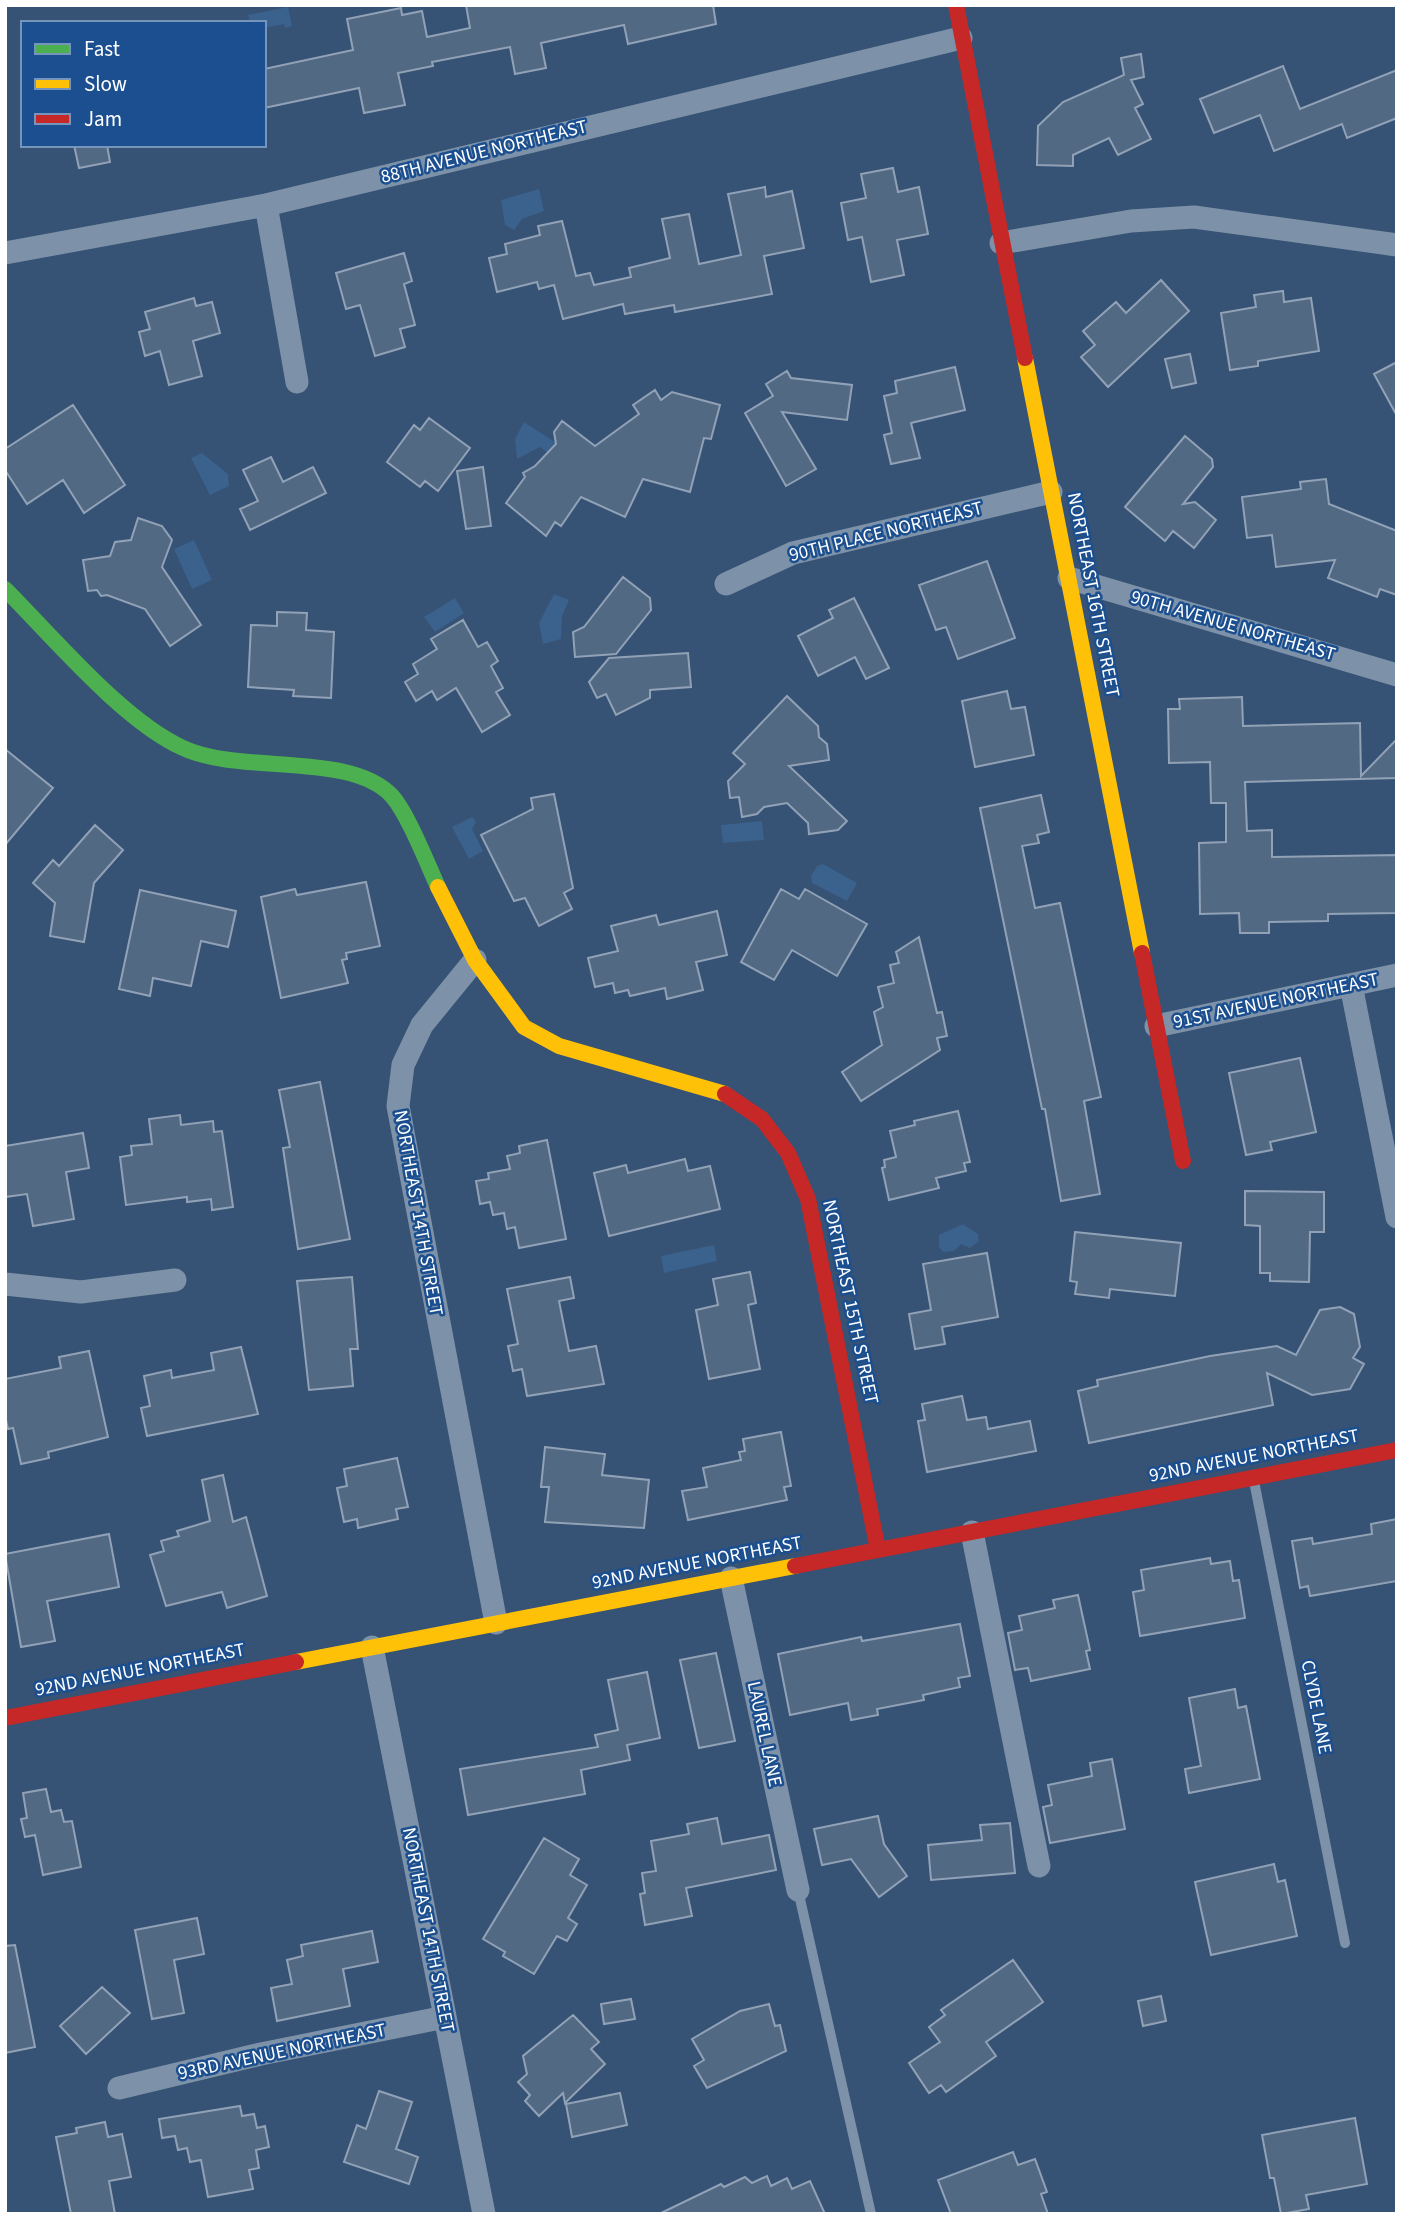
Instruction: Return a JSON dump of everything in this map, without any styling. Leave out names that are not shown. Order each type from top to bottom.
[{"type":"street","name":"NORTHEAST 16TH STREET","points":[[956,5],[1183,1161]]},
{"type":"street","name":"88TH AVENUE NORTHEAST","points":[[5,253],[266,205],[961,38]]},
{"type":"street","points":[[266,205],[297,382]]},
{"type":"street","points":[[1001,243],[1131,221],[1194,217],[1397,245]]},
{"type":"street","name":"90TH PLACE NORTHEAST","points":[[726,584],[793,553],[1051,492]]},
{"type":"street","name":"90TH AVENUE NORTHEAST","points":[[1069,578],[1397,675]]},
{"type":"street","points":[[5,589],[130,715],[184,749],[259,765],[346,771],[375,781],[394,798],[475,960]]},
{"type":"street","name":"NORTHEAST 15TH STREET","points":[[475,960],[524,1027],[559,1046],[719,1090],[762,1119],[788,1153],[808,1199],[878,1550]]},
{"type":"street","name":"NORTHEAST 14TH STREET","points":[[475,960],[422,1025],[402,1065],[398,1106],[496,1623]]},
{"type":"street","name":"91ST AVENUE NORTHEAST","points":[[1156,1026],[1397,975]]},
{"type":"street","points":[[1351,985],[1390,1150],[1397,1217]]},
{"type":"street","points":[[5,1284],[81,1292],[175,1280]]},
{"type":"street","name":"92ND AVENUE NORTHEAST","points":[[5,1718],[1397,1450]]},
{"type":"street","points":[[972,1532],[1039,1866]]},
{"type":"street","name":"LAUREL LANE","points":[[731,1578],[798,1890]]},
{"type":"street","name":"NORTHEAST 14TH STREET","points":[[372,1647],[484,2214]]},
{"type":"street","name":"93RD AVENUE NORTHEAST","points":[[120,2088],[261,2054],[445,2017]]},
{"type":"lane","name":"CLYDE LANE","points":[[1253,1478],[1345,1943]]},
{"type":"lane","points":[[798,1890],[871,2214]]},
{"type":"water","points":[[288,7],[292,26],[285,28],[284,24],[266,28],[266,21],[250,21],[248,15]]},
{"type":"water","points":[[539,189],[544,211],[522,219],[514,230],[505,225],[501,200]]},
{"type":"water","points":[[524,422],[561,446],[554,457],[540,447],[517,459],[515,439]]},
{"type":"water","points":[[202,453],[228,474],[229,486],[210,495],[191,458]]},
{"type":"water","points":[[194,540],[212,580],[192,589],[174,549]]},
{"type":"water","points":[[554,594],[569,600],[562,616],[561,639],[543,644],[539,623]]},
{"type":"water","points":[[455,598],[464,613],[435,632],[424,617]]},
{"type":"water","points":[[472,817],[476,822],[472,829],[483,851],[469,859],[452,827]]},
{"type":"water","points":[[762,821],[764,840],[723,843],[721,825]]},
{"type":"water","points":[[823,864],[857,883],[847,901],[812,883],[811,876],[817,866]]},
{"type":"water","points":[[963,1224],[978,1234],[979,1241],[970,1248],[961,1244],[954,1251],[943,1252],[939,1247],[939,1235]]},
{"type":"water","points":[[714,1245],[717,1261],[664,1273],[661,1256]]},
{"type":"building","points":[[466,5],[713,5],[716,24],[628,44],[624,25],[541,43],[546,68],[515,74],[510,47],[432,62],[433,66],[398,73],[405,105],[364,113],[359,88],[266,108],[266,69],[353,50],[347,19],[401,8],[402,15],[422,11],[427,37],[470,28]]},
{"type":"building","points":[[1141,54],[1144,77],[1131,80],[1143,104],[1135,108],[1151,139],[1118,155],[1109,138],[1073,155],[1073,166],[1037,165],[1038,126],[1063,102],[1124,75],[1121,58]]},
{"type":"building","points":[[1283,66],[1300,109],[1397,70],[1397,118],[1347,138],[1342,124],[1274,151],[1260,115],[1214,133],[1200,99]]},
{"type":"building","points":[[74,147],[107,147],[110,162],[79,168]]},
{"type":"building","points":[[893,168],[898,192],[919,187],[928,234],[897,240],[904,275],[871,282],[862,237],[848,240],[841,203],[866,198],[861,174]]},
{"type":"building","points":[[765,187],[766,197],[792,191],[804,248],[764,256],[772,294],[675,312],[674,305],[625,314],[623,304],[563,319],[554,285],[539,289],[537,282],[497,292],[489,258],[507,254],[505,244],[540,235],[538,226],[562,221],[576,276],[590,273],[594,285],[631,277],[629,268],[670,258],[662,219],[689,214],[699,264],[741,255],[728,194]]},
{"type":"building","points":[[404,253],[412,281],[404,284],[415,325],[400,329],[405,347],[375,356],[360,305],[346,309],[336,273]]},
{"type":"building","points":[[1161,280],[1189,311],[1108,387],[1081,357],[1095,345],[1083,331],[1116,302],[1126,313]]},
{"type":"building","points":[[1283,291],[1284,302],[1311,298],[1319,351],[1258,361],[1258,366],[1230,370],[1221,313],[1256,307],[1254,295]]},
{"type":"building","points":[[194,298],[196,306],[212,302],[220,333],[193,341],[202,376],[169,385],[160,351],[145,356],[139,332],[150,329],[145,312]]},
{"type":"building","points":[[1190,354],[1196,383],[1172,388],[1165,359]]},
{"type":"building","points":[[1397,362],[1397,416],[1374,374]]},
{"type":"building","points":[[955,367],[965,410],[911,423],[920,458],[891,464],[884,435],[892,433],[884,396],[897,393],[895,381]]},
{"type":"building","points":[[787,371],[791,378],[852,385],[847,420],[782,412],[816,469],[786,486],[745,413],[773,396],[766,384]]},
{"type":"building","points":[[655,390],[661,400],[672,392],[720,405],[711,439],[704,438],[690,492],[643,479],[625,517],[581,497],[561,526],[555,522],[546,536],[506,503],[525,477],[523,473],[535,466],[556,444],[554,432],[562,421],[595,446],[639,414],[633,405]]},
{"type":"building","points":[[73,405],[125,485],[84,513],[63,480],[27,504],[5,470],[5,449]]},
{"type":"building","points":[[429,418],[470,448],[438,491],[425,481],[420,487],[387,462],[414,425],[420,430]]},
{"type":"building","points":[[1185,436],[1212,459],[1213,467],[1183,504],[1195,502],[1216,520],[1194,548],[1173,531],[1165,541],[1125,507]]},
{"type":"building","points":[[271,457],[283,482],[313,467],[326,493],[250,530],[240,509],[258,501],[243,470]]},
{"type":"building","points":[[483,467],[491,526],[466,529],[457,471]]},
{"type":"building","points":[[1326,479],[1329,504],[1397,531],[1397,595],[1380,589],[1377,597],[1328,578],[1335,560],[1276,567],[1272,535],[1247,538],[1242,497],[1301,489],[1300,482]]},
{"type":"building","points":[[138,518],[162,526],[172,540],[162,567],[201,625],[170,646],[145,609],[107,595],[101,596],[97,590],[88,591],[83,560],[110,556],[115,542],[131,540]]},
{"type":"building","points":[[987,561],[1015,638],[958,659],[946,627],[936,630],[919,585]]},
{"type":"building","points":[[623,577],[650,598],[651,610],[616,654],[575,657],[573,632],[584,627]]},
{"type":"building","points":[[854,598],[889,668],[866,679],[855,657],[818,676],[798,636],[833,618],[829,610]]},
{"type":"building","points":[[277,612],[307,613],[306,630],[334,632],[331,698],[293,696],[294,690],[248,687],[251,625],[277,626]]},
{"type":"building","points":[[463,620],[478,647],[487,642],[498,661],[491,666],[503,688],[496,692],[510,715],[482,732],[456,688],[437,700],[432,691],[416,701],[405,682],[418,674],[413,664],[437,649],[431,639]]},
{"type":"building","points":[[688,653],[691,687],[650,690],[650,698],[616,715],[606,694],[597,698],[589,682],[609,658]]},
{"type":"building","points":[[1007,691],[1011,709],[1025,707],[1034,755],[975,767],[962,701]]},
{"type":"building","points":[[787,696],[818,726],[819,737],[827,744],[829,760],[789,766],[847,821],[838,830],[809,834],[808,823],[787,803],[764,807],[757,814],[742,817],[739,797],[730,798],[728,781],[745,764],[733,753]]},
{"type":"building","points":[[1242,697],[1243,726],[1360,723],[1361,776],[1397,739],[1397,778],[1245,782],[1247,831],[1272,830],[1272,857],[1397,855],[1397,913],[1328,914],[1328,921],[1269,922],[1269,933],[1240,933],[1239,913],[1200,914],[1199,843],[1226,842],[1226,803],[1211,803],[1210,762],[1169,763],[1168,709],[1180,709],[1179,699]]},
{"type":"building","points":[[5,749],[53,788],[5,845]]},
{"type":"building","points":[[554,794],[573,888],[564,893],[572,909],[539,926],[525,898],[514,901],[481,835],[533,809],[531,798]]},
{"type":"building","points":[[1041,795],[1049,832],[1037,835],[1039,843],[1022,846],[1035,908],[1060,903],[1101,1097],[1084,1101],[1100,1194],[1061,1201],[1045,1109],[1042,1109],[980,808]]},
{"type":"building","points":[[95,825],[123,850],[94,883],[84,942],[50,936],[55,903],[33,883],[53,860],[59,866]]},
{"type":"building","points":[[366,882],[380,946],[346,953],[347,959],[342,960],[348,983],[281,998],[261,897],[295,889],[297,895]]},
{"type":"building","points":[[781,889],[799,899],[805,889],[867,924],[837,976],[792,950],[774,980],[741,962]]},
{"type":"building","points":[[140,890],[236,911],[228,947],[201,941],[191,986],[153,978],[150,996],[119,989]]},
{"type":"building","points":[[717,911],[727,955],[696,962],[703,990],[667,999],[665,988],[630,996],[628,990],[615,993],[613,983],[595,987],[588,958],[618,951],[611,926],[656,915],[659,925]]},
{"type":"building","points":[[919,937],[937,1013],[942,1012],[947,1036],[937,1038],[940,1050],[861,1101],[842,1072],[882,1045],[874,1012],[883,1007],[878,987],[894,983],[890,965],[899,963],[896,952]]},
{"type":"building","points":[[1300,1058],[1316,1132],[1270,1142],[1272,1150],[1246,1155],[1229,1073]]},
{"type":"building","points":[[320,1082],[350,1239],[298,1249],[283,1148],[290,1147],[279,1090]]},
{"type":"building","points":[[958,1111],[970,1162],[964,1163],[966,1171],[936,1178],[939,1188],[889,1200],[882,1168],[885,1167],[884,1160],[896,1157],[890,1131],[915,1125],[914,1121]]},
{"type":"building","points":[[180,1115],[181,1125],[213,1121],[214,1132],[222,1131],[233,1207],[212,1210],[211,1199],[187,1202],[187,1197],[126,1205],[120,1157],[132,1155],[131,1146],[152,1144],[149,1119]]},
{"type":"building","points":[[83,1133],[89,1168],[66,1172],[74,1219],[33,1226],[27,1194],[5,1197],[5,1146]]},
{"type":"building","points":[[547,1140],[566,1239],[519,1248],[515,1227],[507,1229],[504,1213],[493,1215],[490,1202],[480,1204],[476,1181],[489,1179],[488,1173],[510,1169],[507,1156],[520,1153],[519,1146]]},
{"type":"building","points":[[685,1159],[688,1171],[710,1166],[720,1209],[609,1236],[594,1173],[626,1165],[628,1173]]},
{"type":"building","points":[[1245,1191],[1324,1192],[1324,1232],[1310,1232],[1309,1282],[1270,1281],[1270,1273],[1260,1273],[1260,1226],[1245,1225]]},
{"type":"building","points":[[1075,1232],[1181,1243],[1175,1296],[1110,1289],[1109,1298],[1075,1294],[1077,1282],[1070,1281]]},
{"type":"building","points":[[987,1253],[998,1317],[942,1327],[945,1344],[915,1349],[909,1314],[931,1310],[923,1264]]},
{"type":"building","points":[[750,1272],[756,1303],[748,1305],[760,1369],[709,1379],[696,1310],[718,1305],[713,1279]]},
{"type":"building","points":[[352,1277],[358,1349],[350,1349],[353,1386],[309,1390],[297,1281]]},
{"type":"building","points":[[570,1277],[574,1298],[559,1301],[569,1351],[596,1346],[604,1384],[527,1396],[522,1369],[513,1371],[508,1346],[518,1344],[507,1289]]},
{"type":"building","points":[[1340,1307],[1354,1314],[1360,1347],[1353,1358],[1364,1364],[1350,1389],[1312,1395],[1267,1373],[1273,1405],[1089,1443],[1078,1391],[1098,1386],[1097,1380],[1210,1356],[1277,1346],[1296,1355],[1320,1310]]},
{"type":"building","points":[[241,1347],[258,1414],[147,1436],[141,1408],[150,1406],[144,1376],[171,1370],[172,1378],[214,1370],[211,1353]]},
{"type":"building","points":[[89,1351],[108,1437],[48,1452],[49,1458],[21,1464],[13,1428],[8,1429],[5,1416],[5,1379],[61,1368],[59,1357]]},
{"type":"building","points":[[962,1396],[967,1420],[986,1417],[988,1429],[1030,1421],[1036,1451],[927,1472],[918,1421],[925,1420],[922,1404]]},
{"type":"building","points":[[781,1432],[791,1486],[784,1487],[787,1500],[688,1520],[682,1491],[707,1487],[703,1468],[741,1460],[739,1452],[745,1451],[743,1439]]},
{"type":"building","points":[[545,1447],[605,1454],[602,1475],[649,1480],[644,1528],[545,1522],[549,1487],[541,1487]]},
{"type":"building","points":[[397,1458],[408,1507],[396,1509],[398,1519],[358,1528],[357,1519],[344,1522],[337,1488],[347,1486],[344,1469]]},
{"type":"building","points":[[223,1475],[233,1522],[246,1517],[267,1596],[227,1608],[222,1592],[166,1606],[150,1555],[164,1551],[161,1541],[179,1536],[177,1531],[210,1521],[202,1480]]},
{"type":"building","points":[[1397,1519],[1397,1581],[1310,1596],[1308,1586],[1300,1588],[1292,1541],[1312,1538],[1313,1544],[1372,1534],[1371,1524]]},
{"type":"building","points":[[109,1534],[119,1587],[47,1601],[55,1641],[21,1647],[5,1554]]},
{"type":"building","points":[[1210,1558],[1211,1564],[1230,1561],[1233,1581],[1239,1580],[1245,1618],[1140,1636],[1133,1592],[1144,1590],[1141,1570]]},
{"type":"building","points":[[1078,1595],[1090,1650],[1086,1651],[1090,1669],[1031,1681],[1028,1668],[1015,1670],[1008,1633],[1022,1630],[1019,1616],[1055,1608],[1053,1600]]},
{"type":"building","points":[[960,1624],[970,1676],[958,1678],[960,1687],[923,1695],[924,1700],[877,1709],[878,1715],[851,1720],[848,1703],[790,1715],[778,1654],[861,1637],[862,1641]]},
{"type":"building","points":[[716,1653],[735,1741],[699,1748],[680,1660]]},
{"type":"building","points":[[647,1672],[660,1738],[627,1745],[630,1760],[581,1770],[585,1794],[468,1815],[460,1769],[598,1747],[595,1735],[618,1730],[608,1680]]},
{"type":"building","points":[[1235,1689],[1238,1708],[1246,1706],[1260,1779],[1189,1793],[1185,1769],[1201,1766],[1189,1698]]},
{"type":"building","points":[[1112,1759],[1125,1829],[1050,1843],[1043,1807],[1052,1805],[1048,1785],[1092,1776],[1090,1763]]},
{"type":"building","points":[[46,1789],[51,1812],[61,1810],[64,1822],[72,1821],[81,1867],[43,1875],[35,1835],[25,1837],[21,1819],[27,1818],[23,1793]]},
{"type":"building","points":[[878,1816],[884,1844],[907,1876],[879,1897],[851,1859],[822,1865],[814,1829]]},
{"type":"building","points":[[717,1818],[722,1844],[769,1835],[776,1870],[686,1888],[692,1916],[645,1925],[640,1894],[645,1893],[642,1873],[656,1871],[651,1841],[689,1834],[687,1824]]},
{"type":"building","points":[[1010,1823],[1015,1873],[931,1880],[928,1845],[982,1840],[980,1825]]},
{"type":"building","points":[[544,1838],[579,1859],[570,1875],[587,1885],[568,1918],[577,1924],[567,1941],[557,1936],[534,1974],[503,1956],[505,1952],[483,1939]]},
{"type":"building","points":[[1274,1864],[1278,1882],[1285,1880],[1297,1936],[1211,1955],[1195,1882]]},
{"type":"building","points":[[197,1918],[204,1954],[174,1960],[184,2013],[152,2019],[135,1930]]},
{"type":"building","points":[[372,1931],[378,1962],[343,1969],[350,2006],[277,2021],[271,1988],[292,1984],[287,1960],[303,1956],[301,1945]]},
{"type":"building","points":[[15,1945],[35,2047],[5,2053],[5,1946]]},
{"type":"building","points":[[1013,1960],[1043,2002],[986,2042],[996,2056],[946,2092],[941,2085],[929,2093],[909,2063],[940,2042],[929,2027],[945,2015],[941,2010]]},
{"type":"building","points":[[102,1987],[130,2013],[86,2054],[60,2026]]},
{"type":"building","points":[[1161,1996],[1166,2021],[1143,2026],[1138,2001]]},
{"type":"building","points":[[631,1999],[635,2019],[604,2024],[601,2004]]},
{"type":"building","points":[[769,2004],[775,2026],[780,2025],[786,2051],[707,2088],[694,2066],[704,2060],[692,2039],[740,2011]]},
{"type":"building","points":[[573,2015],[599,2042],[591,2049],[605,2064],[565,2103],[563,2093],[539,2116],[525,2101],[530,2095],[518,2082],[527,2074],[523,2056]]},
{"type":"building","points":[[379,2091],[412,2102],[396,2149],[418,2157],[409,2184],[344,2162],[357,2125],[366,2129]]},
{"type":"building","points":[[620,2093],[627,2125],[572,2137],[566,2104]]},
{"type":"building","points":[[240,2106],[242,2116],[254,2114],[257,2128],[265,2126],[269,2147],[256,2150],[259,2168],[249,2170],[253,2189],[208,2197],[201,2160],[190,2162],[187,2148],[178,2150],[175,2136],[162,2138],[159,2119]]},
{"type":"building","points":[[1355,2118],[1367,2184],[1306,2195],[1309,2209],[1281,2214],[1274,2178],[1270,2178],[1262,2135]]},
{"type":"building","points":[[105,2122],[108,2137],[122,2134],[131,2177],[109,2181],[115,2214],[71,2214],[56,2137],[77,2133],[76,2128]]},
{"type":"building","points":[[1013,2152],[1018,2165],[1035,2159],[1047,2192],[1041,2194],[1048,2214],[951,2214],[938,2180]]},
{"type":"building","points":[[767,2176],[771,2186],[787,2178],[792,2189],[810,2181],[825,2214],[659,2214],[721,2184],[724,2187],[745,2177],[752,2183]]},
{"type":"traffic: fast","points":[[5,589],[113,698],[137,719],[183,748],[234,761],[323,768],[350,773],[374,782],[398,804],[411,826],[438,887]]},
{"type":"traffic: slow","points":[[1025,358],[1142,953]]},
{"type":"traffic: slow","points":[[438,887],[475,960],[524,1027],[559,1046],[725,1094]]},
{"type":"traffic: slow","points":[[296,1662],[795,1566]]},
{"type":"traffic: jam","points":[[956,5],[1025,358]]},
{"type":"traffic: jam","points":[[1142,953],[1183,1161]]},
{"type":"traffic: jam","points":[[725,1094],[762,1119],[788,1153],[808,1199],[878,1550]]},
{"type":"traffic: jam","points":[[795,1566],[1397,1450]]},
{"type":"traffic: jam","points":[[5,1718],[296,1662]]}]
